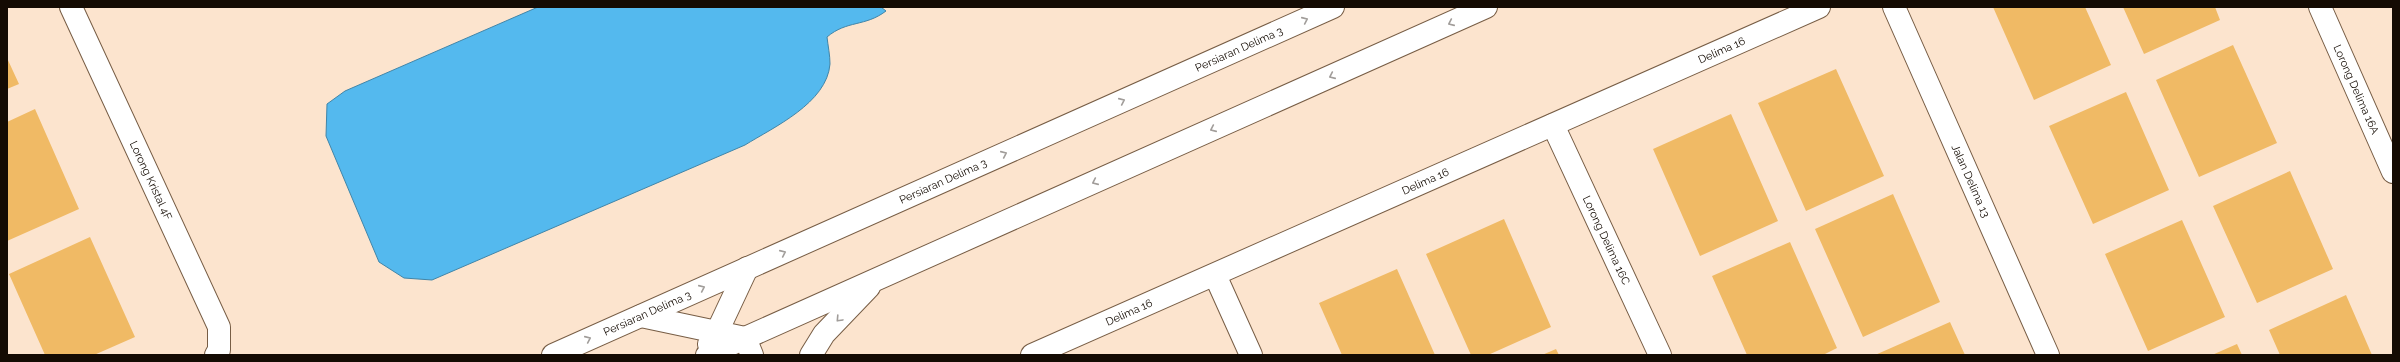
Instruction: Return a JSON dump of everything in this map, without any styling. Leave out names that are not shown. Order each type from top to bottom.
[{"type":"street","name":"Lorong Kristal 4F","points":[[71,7],[219,327],[219,350],[216,355]]},
{"type":"street","name":"Persiaran Delima 3","points":[[553,355],[1333,7]]},
{"type":"street","points":[[706,355],[749,346],[875,280],[1486,7]]},
{"type":"street","name":"Delima 16","points":[[1032,355],[1819,7]]},
{"type":"street","name":"Jalan Delima 13","points":[[1894,7],[2048,355]]},
{"type":"street","name":"Lorong Delima 16A","points":[[2320,7],[2393,172]]},
{"type":"street","name":"Lorong Delima 16C","points":[[1553,125],[1660,355]]},
{"type":"street","points":[[702,355],[718,332],[747,268]]},
{"type":"street","points":[[1215,275],[1251,355]]},
{"type":"street","points":[[812,355],[824,334],[875,280]]},
{"type":"street","points":[[641,316],[718,332],[749,346]]},
{"type":"water","points":[[538,7],[881,7],[886,11],[871,19],[842,28],[827,37],[830,64],[827,78],[820,91],[784,122],[745,145],[432,280],[404,278],[379,262],[326,136],[327,104],[345,91]]},
{"type":"building","points":[[1993,7],[2085,7],[2111,65],[2034,100]]},
{"type":"building","points":[[2123,7],[2215,7],[2220,20],[2144,54]]},
{"type":"building","points":[[2233,45],[2277,143],[2199,177],[2156,80]]},
{"type":"building","points":[[7,58],[19,84],[7,89]]},
{"type":"building","points":[[1836,69],[1884,176],[1806,211],[1758,103]]},
{"type":"building","points":[[2126,92],[2169,190],[2093,224],[2049,126]]},
{"type":"building","points":[[35,109],[79,209],[7,241],[7,122]]},
{"type":"building","points":[[1731,114],[1778,221],[1700,256],[1653,149]]},
{"type":"building","points":[[2290,171],[2333,269],[2257,303],[2213,206]]},
{"type":"building","points":[[1893,194],[1940,302],[1863,337],[1815,229]]},
{"type":"building","points":[[1504,219],[1551,327],[1488,355],[1471,355],[1426,254]]},
{"type":"building","points":[[2182,220],[2225,317],[2148,351],[2105,254]]},
{"type":"building","points":[[90,237],[135,337],[94,355],[45,355],[9,274]]},
{"type":"building","points":[[1790,242],[1837,348],[1823,355],[1747,355],[1712,276]]},
{"type":"building","points":[[1397,269],[1435,355],[1342,355],[1319,303]]},
{"type":"building","points":[[2346,295],[2372,355],[2280,355],[2269,330]]},
{"type":"building","points":[[1950,322],[1965,355],[1875,355]]},
{"type":"building","points":[[2237,344],[2242,355],[2212,355]]},
{"type":"building","points":[[1556,349],[1559,355],[1542,355]]}]
